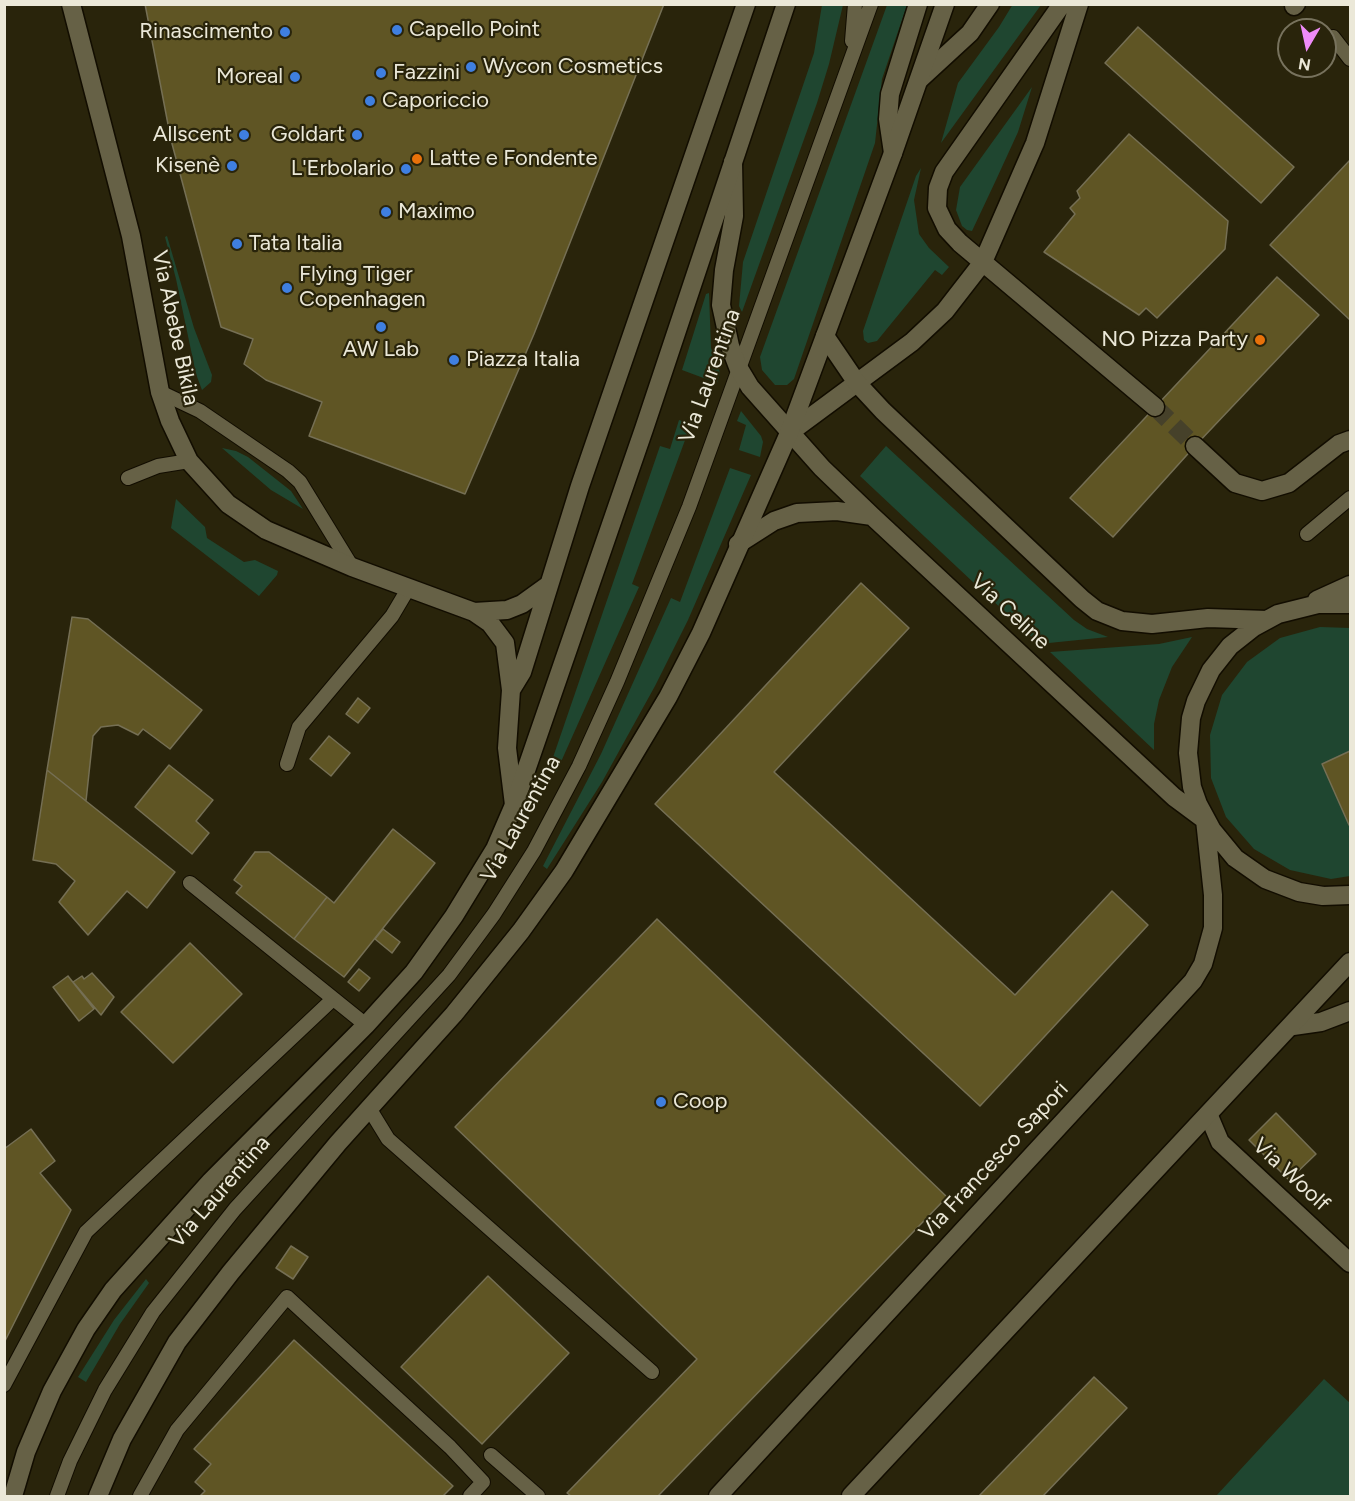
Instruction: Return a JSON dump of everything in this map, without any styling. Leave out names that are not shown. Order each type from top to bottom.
[{"type":"street","name":"Via Abebe Bikila","points":[[70,4],[131,236],[160,392],[170,421],[189,461],[228,504],[251,522],[351,567],[474,612],[490,623],[505,643],[511,690]]},
{"type":"street","name":"Via Laurentina","points":[[514,805],[507,748],[511,690],[522,672],[547,586],[746,4]]},
{"type":"street","name":"Via Laurentina","points":[[13,1497],[41,1415],[74,1348],[108,1297],[211,1181],[366,1025],[414,972],[447,926],[495,849],[514,805],[566,649],[644,429],[786,4]]},
{"type":"street","points":[[893,153],[888,119],[891,94],[918,4]]},
{"type":"street","points":[[98,1497],[122,1439],[177,1342],[231,1272],[369,1108],[490,972],[564,871],[668,698],[701,633],[738,544],[789,433],[920,79],[945,4]]},
{"type":"street","points":[[920,79],[970,33],[990,4]]},
{"type":"street","points":[[1062,4],[940,181],[937,208],[943,223],[953,236],[1155,407]]},
{"type":"street","points":[[789,433],[857,384],[928,328],[960,294],[983,262],[1035,143],[1079,4]]},
{"type":"street","name":"Via Celine","points":[[733,161],[734,216],[724,270],[721,305],[726,333],[738,368],[750,387],[789,433],[872,516],[1174,797],[1205,820]]},
{"type":"street","points":[[825,336],[857,384],[892,420],[1097,611],[1122,621],[1145,624],[1208,618],[1267,620]]},
{"type":"street","points":[[1195,446],[1235,483],[1262,491],[1289,483],[1339,444],[1350,441]]},
{"type":"street","points":[[738,544],[774,521],[797,513],[837,511],[872,516]]},
{"type":"street","points":[[1350,585],[1267,620],[1241,636],[1220,658],[1196,701],[1188,735],[1192,787],[1205,820],[1235,858],[1265,879],[1311,894],[1350,895]]},
{"type":"street","points":[[474,612],[507,610],[522,604],[547,586]]},
{"type":"street","points":[[1302,607],[1350,604]]},
{"type":"street","name":"Via Francesco Sapori","points":[[718,1497],[1192,981],[1203,964],[1213,928],[1213,895],[1205,820]]},
{"type":"street","points":[[857,1495],[1101,1226],[1209,1116],[1350,962]]},
{"type":"street","points":[[1293,1026],[1321,1022],[1350,1011]]},
{"type":"street","name":"Via Woolf","points":[[1209,1116],[1220,1142],[1350,1263]]},
{"type":"lane","name":"Via Laurentina","points":[[851,62],[855,4]]},
{"type":"lane","name":"Via Laurentina","points":[[57,1497],[70,1461],[105,1390],[153,1312],[235,1209],[449,975],[494,914],[528,859],[579,766],[617,682],[689,507],[871,4]]},
{"type":"lane","points":[[1337,42],[1350,59]]},
{"type":"lane","points":[[160,392],[200,411],[288,471],[300,482],[351,567]]},
{"type":"lane","points":[[128,478],[152,468],[189,461]]},
{"type":"lane","points":[[1307,534],[1350,498]]},
{"type":"lane","points":[[288,764],[299,727],[392,616],[408,589]]},
{"type":"lane","points":[[190,883],[366,1025]]},
{"type":"lane","points":[[4,1385],[86,1232],[333,999]]},
{"type":"lane","points":[[369,1108],[388,1139],[652,1372]]},
{"type":"lane","points":[[140,1497],[177,1430],[287,1297],[483,1482],[470,1497]]},
{"type":"lane","points":[[491,1455],[538,1497]]},
{"type":"green space","points":[[1013,4],[1041,5],[941,143],[958,83]]},
{"type":"green space","points":[[822,5],[843,5],[829,64],[742,312],[739,306],[743,262],[814,53]]},
{"type":"green space","points":[[887,5],[907,5],[882,79],[875,143],[794,379],[787,385],[775,385],[762,370],[760,357]]},
{"type":"green space","points":[[1032,87],[1018,132],[972,231],[967,230],[962,226],[956,210],[960,187]]},
{"type":"green space","points":[[921,168],[914,200],[919,234],[929,248],[949,267],[942,275],[935,270],[877,341],[868,343],[864,340],[863,331],[916,176]]},
{"type":"green space","points":[[167,236],[194,328],[212,375],[211,382],[202,390],[196,374],[165,237]]},
{"type":"green space","points":[[709,293],[711,348],[720,373],[717,383],[682,370],[706,294]]},
{"type":"green space","points":[[741,411],[761,436],[763,442],[760,457],[739,450],[746,425],[737,421]]},
{"type":"green space","points":[[679,420],[691,424],[632,584],[639,587],[556,773],[549,769],[660,446],[670,449]]},
{"type":"green space","points":[[886,446],[1074,620],[1087,629],[1108,637],[1039,644],[860,476]]},
{"type":"green space","points":[[222,448],[248,457],[291,491],[303,509],[271,490]]},
{"type":"green space","points":[[730,468],[751,475],[688,620],[602,782],[547,869],[543,866],[601,754],[671,598],[680,602]]},
{"type":"green space","points":[[176,499],[205,527],[207,538],[244,562],[255,560],[278,571],[259,596],[171,528]]},
{"type":"green space","points":[[1320,627],[1350,628],[1350,876],[1331,879],[1290,870],[1254,849],[1226,817],[1211,778],[1210,735],[1222,695],[1247,662],[1280,638]]},
{"type":"green space","points":[[1192,637],[1172,667],[1159,700],[1154,724],[1154,750],[1050,652],[1159,644]]},
{"type":"green space","points":[[146,1279],[149,1283],[120,1324],[86,1382],[78,1377],[114,1320]]},
{"type":"green space","points":[[1324,1379],[1350,1403],[1350,1496],[1216,1496]]},
{"type":"building","name":"Maximo","points":[[145,4],[664,4],[534,334],[465,494],[309,436],[322,402],[266,380],[244,364],[253,339],[221,327],[171,140]]},
{"type":"building","points":[[1138,27],[1294,167],[1261,203],[1105,63]]},
{"type":"building","points":[[1129,134],[1228,221],[1225,249],[1157,318],[1146,308],[1139,315],[1044,252],[1075,214],[1070,208],[1080,198],[1077,191]]},
{"type":"building","points":[[1350,160],[1350,320],[1270,245]]},
{"type":"building","points":[[1277,277],[1319,315],[1113,537],[1070,498]]},
{"type":"building","points":[[861,583],[909,628],[774,772],[1015,995],[1112,891],[1148,925],[980,1106],[655,804]]},
{"type":"building","points":[[72,617],[88,619],[202,710],[170,749],[143,729],[138,735],[118,725],[101,727],[93,736],[86,801],[47,770]]},
{"type":"building","points":[[358,698],[370,708],[358,723],[346,714]]},
{"type":"building","points":[[329,736],[350,753],[331,776],[310,759]]},
{"type":"building","points":[[1350,751],[1350,824],[1349,825],[1322,764]]},
{"type":"building","points":[[169,765],[213,800],[196,821],[209,833],[192,854],[135,807]]},
{"type":"building","points":[[47,770],[175,872],[147,908],[127,891],[88,935],[59,902],[75,881],[56,864],[33,860]]},
{"type":"building","points":[[393,829],[435,863],[344,977],[294,939],[327,897],[334,903]]},
{"type":"building","points":[[255,852],[269,852],[327,897],[294,939],[236,893],[242,886],[234,880]]},
{"type":"building","points":[[657,919],[947,1197],[658,1496],[571,1496],[567,1493],[697,1359],[455,1127]]},
{"type":"building","points":[[383,929],[400,942],[392,953],[375,939]]},
{"type":"building","points":[[190,943],[242,994],[173,1063],[121,1012]]},
{"type":"building","points":[[359,969],[370,978],[359,991],[348,982]]},
{"type":"building","points":[[92,973],[114,997],[101,1015],[73,982],[82,976],[84,979]]},
{"type":"building","points":[[68,976],[94,1009],[79,1021],[53,987]]},
{"type":"building","points":[[1276,1113],[1316,1154],[1289,1180],[1249,1140]]},
{"type":"building","points":[[31,1129],[55,1161],[40,1173],[71,1210],[4,1343],[4,1149]]},
{"type":"building","points":[[291,1246],[308,1257],[293,1279],[276,1268]]},
{"type":"building","points":[[488,1276],[569,1353],[482,1444],[401,1367]]},
{"type":"building","points":[[294,1340],[453,1486],[443,1496],[200,1496],[205,1491],[195,1482],[211,1464],[194,1449]]},
{"type":"building","points":[[1094,1377],[1127,1408],[1043,1496],[979,1496]]},
{"type":"tunnel","points":[[1155,407],[1195,446]]},
{"type":"place","name":"Capello Point","points":[[397,30]]},
{"type":"place","name":"Rinascimento","points":[[285,32]]},
{"type":"place","name":"Wycon Cosmetics","points":[[471,67]]},
{"type":"place","name":"Fazzini","points":[[381,73]]},
{"type":"place","name":"Moreal","points":[[295,77]]},
{"type":"place","name":"Caporiccio","points":[[370,101]]},
{"type":"place","name":"Allscent","points":[[244,135]]},
{"type":"place","name":"Goldart","points":[[357,135]]},
{"type":"place","name":"Latte e Fondente","points":[[417,159]]},
{"type":"place","name":"Kisenè","points":[[232,166]]},
{"type":"place","name":"L'Erbolario","points":[[406,169]]},
{"type":"place","name":"Maximo","points":[[386,212]]},
{"type":"place","name":"Tata Italia","points":[[237,244]]},
{"type":"place","name":"Flying Tiger Copenhagen","points":[[287,288]]},
{"type":"place","name":"AW Lab","points":[[381,327]]},
{"type":"place","name":"NO Pizza Party","points":[[1260,340]]},
{"type":"place","name":"Piazza Italia","points":[[454,360]]},
{"type":"place","name":"Coop","points":[[661,1102]]}]
